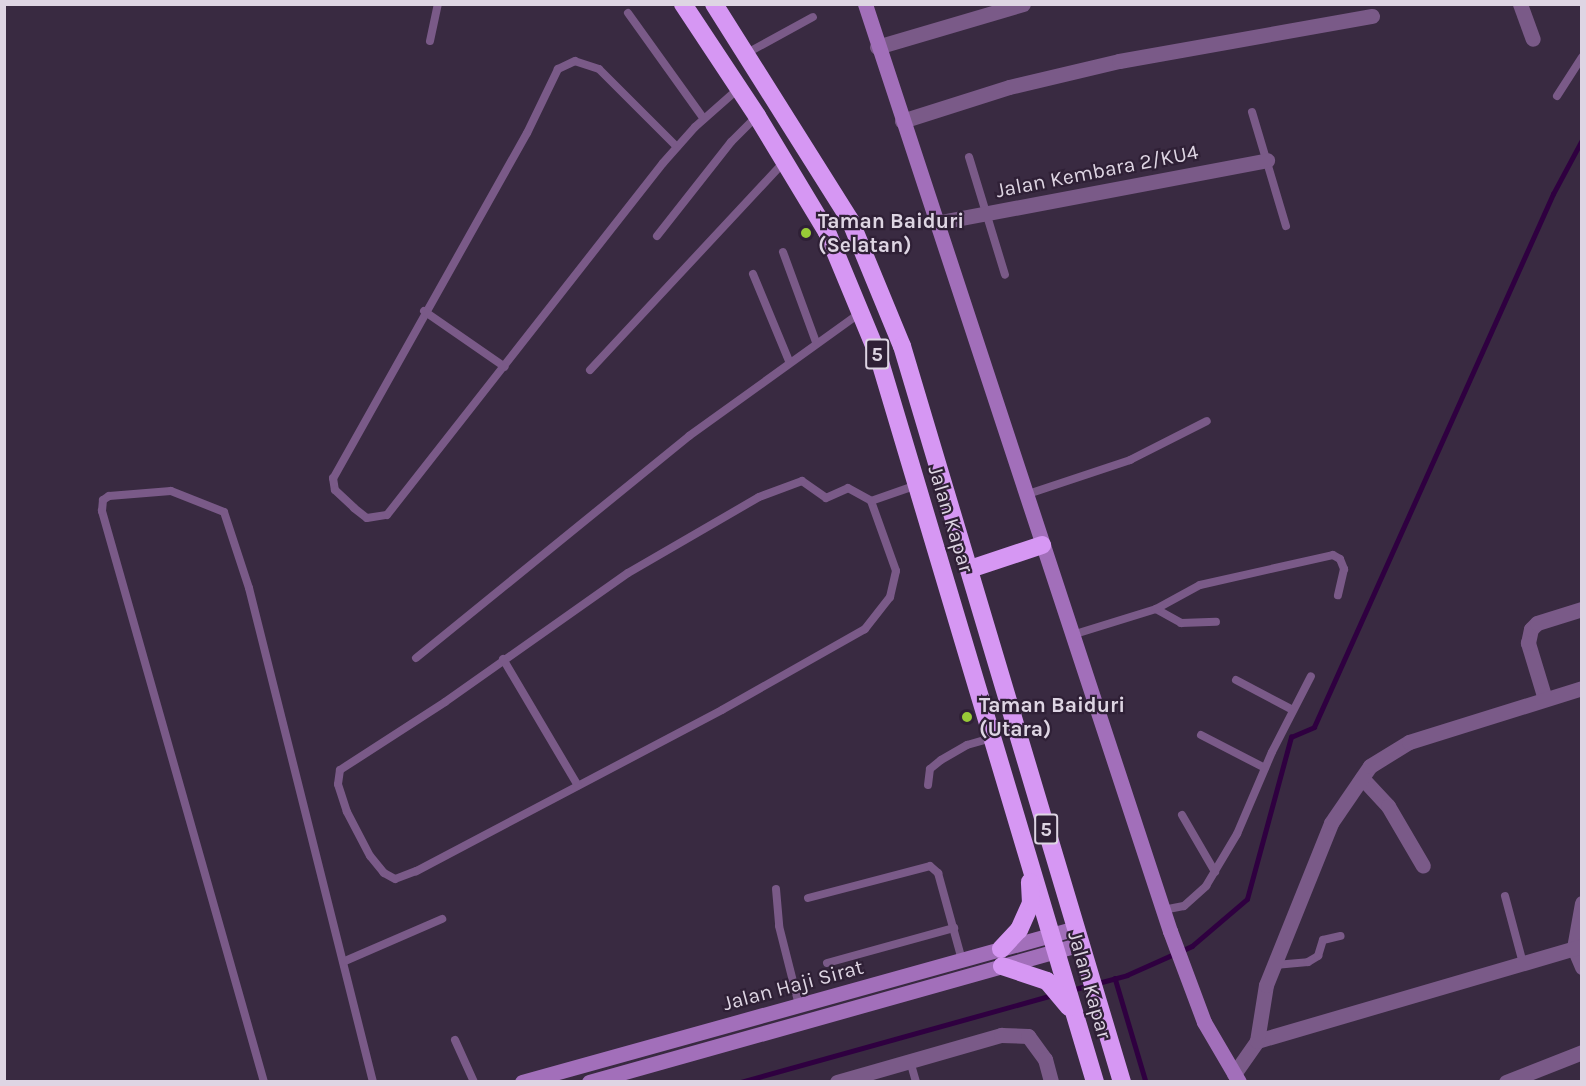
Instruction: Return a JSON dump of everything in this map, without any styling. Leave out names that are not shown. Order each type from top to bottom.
[{"type":"highway","name":"Jalan Kapar","points":[[684,4],[757,116],[826,232],[878,355],[1055,943],[1055,977],[1078,1021],[1095,1082]]},
{"type":"highway","name":"Jalan Kapar","points":[[714,4],[747,53],[859,240],[902,346],[1122,1082]]},
{"type":"highway","points":[[970,569],[1042,545]]},
{"type":"highway","points":[[992,738],[1017,730]]},
{"type":"highway","points":[[1029,857],[1031,903],[1019,930],[1001,957],[1055,977],[1078,1021]]},
{"type":"street","points":[[865,4],[877,47],[1170,931],[1204,1022],[1233,1079]]},
{"type":"street","points":[[877,47],[1023,4]]},
{"type":"street","points":[[1520,4],[1533,39]]},
{"type":"street","points":[[902,121],[1009,87],[1119,61],[1372,16]]},
{"type":"street","name":"Jalan Kembara 2/KU4","points":[[935,223],[1267,160]]},
{"type":"street","points":[[1545,699],[1528,643],[1531,629],[1537,623],[1581,609]]},
{"type":"street","points":[[1233,1079],[1257,1041],[1266,985],[1331,823],[1370,766],[1409,742],[1581,688]]},
{"type":"street","points":[[1362,778],[1388,806],[1423,866]]},
{"type":"street","points":[[1581,903],[1578,947],[1581,967]]},
{"type":"street","name":"Jalan Haji Sirat","points":[[589,1082],[1001,957],[1078,936]]},
{"type":"street","points":[[1257,1041],[1578,947]]},
{"type":"street","name":"Jalan Haji Sirat","points":[[522,1082],[962,960],[1001,957]]},
{"type":"street","points":[[837,1082],[1001,1035],[1028,1036],[1045,1059],[1051,1082]]},
{"type":"street","points":[[1506,1082],[1581,1052]]},
{"type":"lane","points":[[430,41],[438,4]]},
{"type":"lane","points":[[628,13],[704,119]]},
{"type":"lane","points":[[747,53],[813,16]]},
{"type":"lane","points":[[1557,96],[1581,57]]},
{"type":"lane","points":[[677,147],[599,69],[575,61],[558,69],[527,133],[424,311],[333,478],[335,490],[367,518],[387,515],[677,147],[739,88]]},
{"type":"lane","points":[[1252,112],[1286,226]]},
{"type":"lane","points":[[657,236],[731,142],[757,116]]},
{"type":"lane","points":[[969,157],[1005,275]]},
{"type":"lane","points":[[590,370],[784,162]]},
{"type":"lane","points":[[783,252],[816,342]]},
{"type":"lane","points":[[753,274],[789,362]]},
{"type":"lane","points":[[424,311],[505,368]]},
{"type":"lane","points":[[416,658],[576,525],[789,362],[860,313]]},
{"type":"lane","points":[[1025,495],[1130,460],[1207,421]]},
{"type":"lane","points":[[802,481],[826,498],[848,488],[871,501],[896,571],[890,597],[864,629],[722,710],[394,879],[370,856],[346,812],[338,784],[340,770],[445,702],[503,659],[628,573],[759,497],[802,481]]},
{"type":"lane","points":[[871,501],[917,485]]},
{"type":"lane","points":[[264,1082],[102,511],[103,500],[109,496],[171,491],[224,512],[249,588],[345,961],[372,1081]]},
{"type":"lane","points":[[1072,635],[1156,609],[1200,585],[1333,555],[1340,559],[1344,569],[1338,595]]},
{"type":"lane","points":[[1156,609],[1181,623],[1216,622]]},
{"type":"lane","points":[[503,659],[578,786]]},
{"type":"lane","points":[[1163,910],[1184,906],[1197,897],[1215,872],[1237,834],[1265,768],[1311,676]]},
{"type":"lane","points":[[1236,680],[1293,710]]},
{"type":"lane","points":[[1201,735],[1265,768]]},
{"type":"lane","points":[[928,785],[930,769],[941,760],[967,745],[992,738]]},
{"type":"lane","points":[[1182,815],[1215,872]]},
{"type":"lane","points":[[808,898],[930,866],[938,873],[962,960]]},
{"type":"lane","points":[[776,889],[779,926],[799,1005]]},
{"type":"lane","points":[[1506,896],[1523,963]]},
{"type":"lane","points":[[345,961],[442,919]]},
{"type":"lane","points":[[827,963],[954,928]]},
{"type":"lane","points":[[1275,964],[1308,962],[1318,956],[1323,940],[1341,936]]},
{"type":"lane","points":[[455,1040],[474,1082]]},
{"type":"lane","points":[[910,1061],[916,1082]]},
{"type":"waterway","points":[[1098,983],[1127,975],[1192,946],[1247,899],[1291,737],[1314,727],[1553,194],[1582,140]]},
{"type":"waterway","points":[[1115,978],[1146,1082]]},
{"type":"waterway","points":[[1072,990],[1090,985]]},
{"type":"waterway","points":[[741,1082],[1052,995]]},
{"type":"place","name":"Taman Baiduri (Selatan)","points":[[806,233]]},
{"type":"place","name":"Taman Baiduri (Utara)","points":[[967,717]]}]
